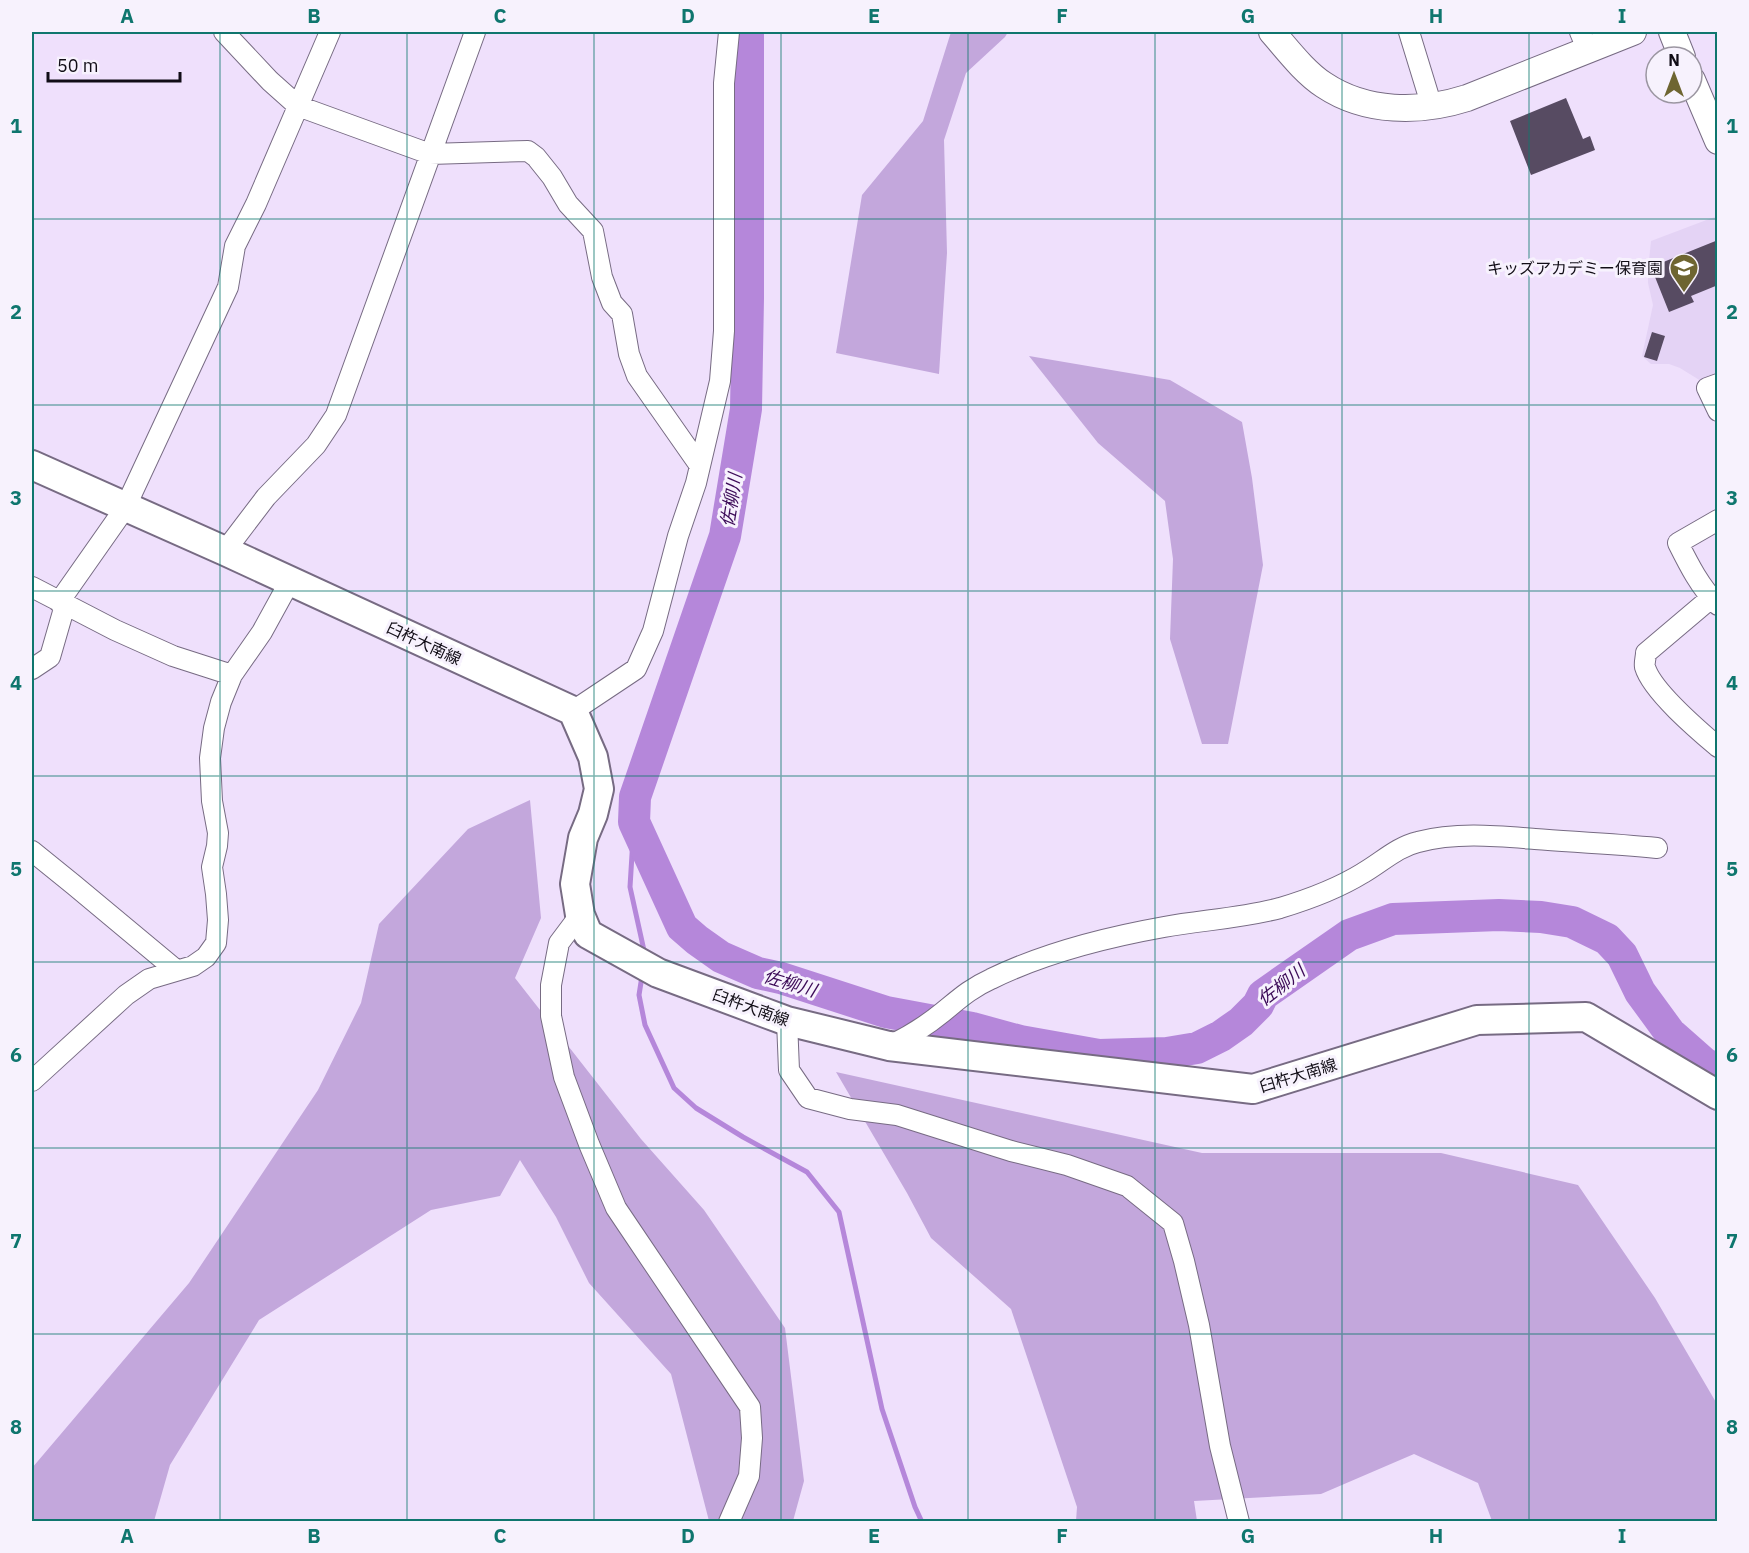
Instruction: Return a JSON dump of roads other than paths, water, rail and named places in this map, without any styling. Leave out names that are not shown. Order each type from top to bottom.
[{"type":"main road","name":"臼杵大南線","points":[[32,465],[573,711],[593,757],[599,789],[583,838],[575,884],[580,915],[588,934],[658,973],[787,1021],[889,1046],[1253,1089],[1477,1020],[1586,1017],[1718,1095]]},
{"type":"street","points":[[224,32],[270,81],[298,106],[430,154],[528,151],[536,158],[552,177],[568,204],[592,231],[602,277],[612,303],[622,314],[629,354],[637,376],[700,465]]},
{"type":"street","points":[[32,669],[50,657],[62,604],[125,508],[228,287],[235,246],[256,204],[330,32]]},
{"type":"street","points":[[225,551],[266,497],[316,445],[336,415],[474,32]]},
{"type":"street","points":[[573,711],[636,669],[653,631],[678,536],[696,483],[720,381],[724,332],[724,83],[729,32]]},
{"type":"street","points":[[1272,32],[1323,84],[1344,94],[1384,107],[1417,109],[1467,98],[1584,41],[1633,32]]},
{"type":"street","points":[[1409,32],[1432,107]]},
{"type":"street","points":[[1703,105],[1718,141]]},
{"type":"street","points":[[1718,384],[1707,388],[1718,411]]},
{"type":"street","points":[[1718,520],[1678,543],[1690,568],[1714,602],[1646,653],[1645,666],[1662,693],[1689,722],[1718,747]]},
{"type":"street","points":[[32,1081],[126,995],[149,979],[192,966],[206,957],[216,943],[218,920],[212,867],[218,833],[212,801],[210,758],[213,728],[232,675],[262,632],[290,581]]},
{"type":"street","points":[[32,587],[62,604],[173,656],[232,675]]},
{"type":"street","points":[[889,1046],[910,1036],[966,992],[992,978],[1040,959],[1098,942],[1162,928],[1259,914],[1302,902],[1338,888],[1388,855],[1417,842],[1456,836],[1499,836],[1657,848]]},
{"type":"street","points":[[32,851],[176,970]]},
{"type":"street","points":[[580,915],[559,943],[551,985],[551,1016],[564,1077],[616,1208],[750,1407],[752,1438],[748,1476],[729,1521]]},
{"type":"street","points":[[787,1021],[789,1070],[808,1098],[850,1109],[897,1115],[1011,1151],[1067,1165],[1127,1186],[1173,1223],[1199,1325],[1220,1446],[1239,1521]]},
{"type":"waterway","name":"佐柳川","points":[[748,32],[746,409],[725,536],[635,797],[634,822],[682,927],[721,957],[758,973],[781,978],[886,1012],[972,1028],[1020,1041],[1099,1055],[1167,1053],[1197,1048],[1221,1036],[1241,1022],[1258,1005],[1263,995],[1349,935],[1393,919],[1499,915],[1541,917],[1572,922],[1607,939],[1622,955],[1640,992],[1670,1033],[1704,1063],[1718,1070]]},
{"type":"waterway","points":[[634,822],[630,887],[645,955]]},
{"type":"waterway","points":[[642,976],[639,995],[645,1025],[674,1088],[696,1108],[807,1172],[839,1212],[882,1409],[922,1522]]},
{"type":"place","name":"キッズアカデミー保育園","points":[[1684,294]]}]
